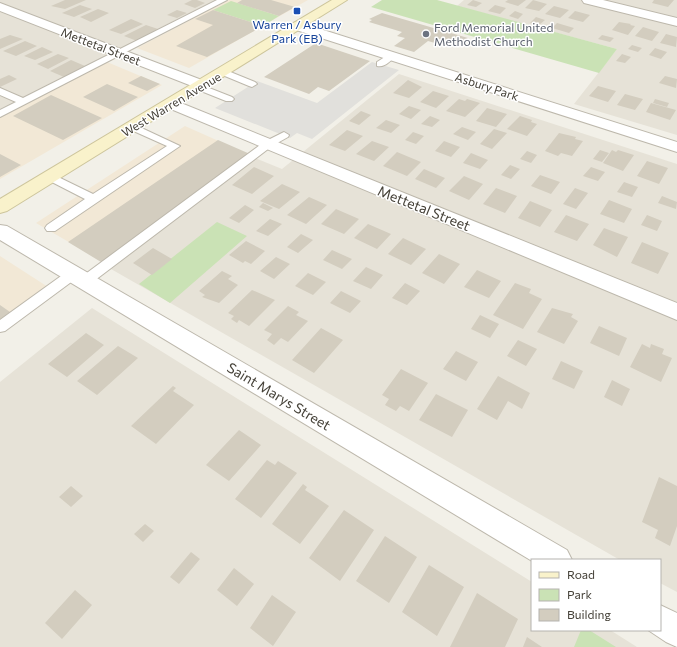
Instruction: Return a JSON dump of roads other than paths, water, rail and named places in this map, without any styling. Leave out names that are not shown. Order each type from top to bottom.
[{"type":"main road","name":"West Warren Avenue","points":[[0,207],[341,0]]},
{"type":"street","points":[[588,0],[677,22]]},
{"type":"street","name":"Mettetal Street","points":[[0,7],[200,86]]},
{"type":"street","name":"Asbury Park","points":[[298,26],[385,60],[677,147]]},
{"type":"street","name":"Mettetal Street","points":[[170,104],[677,312]]},
{"type":"street","name":"Saint Marys Street","points":[[0,231],[555,559]]},
{"type":"street","points":[[661,621],[677,630]]},
{"type":"lane","points":[[0,114],[223,0]]},
{"type":"lane","points":[[222,72],[252,84]]},
{"type":"lane","points":[[200,86],[229,99]]},
{"type":"lane","points":[[0,91],[23,102]]},
{"type":"lane","points":[[51,228],[175,146],[133,127]]},
{"type":"lane","points":[[0,327],[79,278],[268,144],[284,135]]},
{"type":"lane","points":[[50,177],[94,200]]},
{"type":"place","name":"Warren / Asbury Park (EB)","points":[[297,11]]},
{"type":"place","name":"Ford Memorial United Methodist Church","points":[[426,34]]}]
